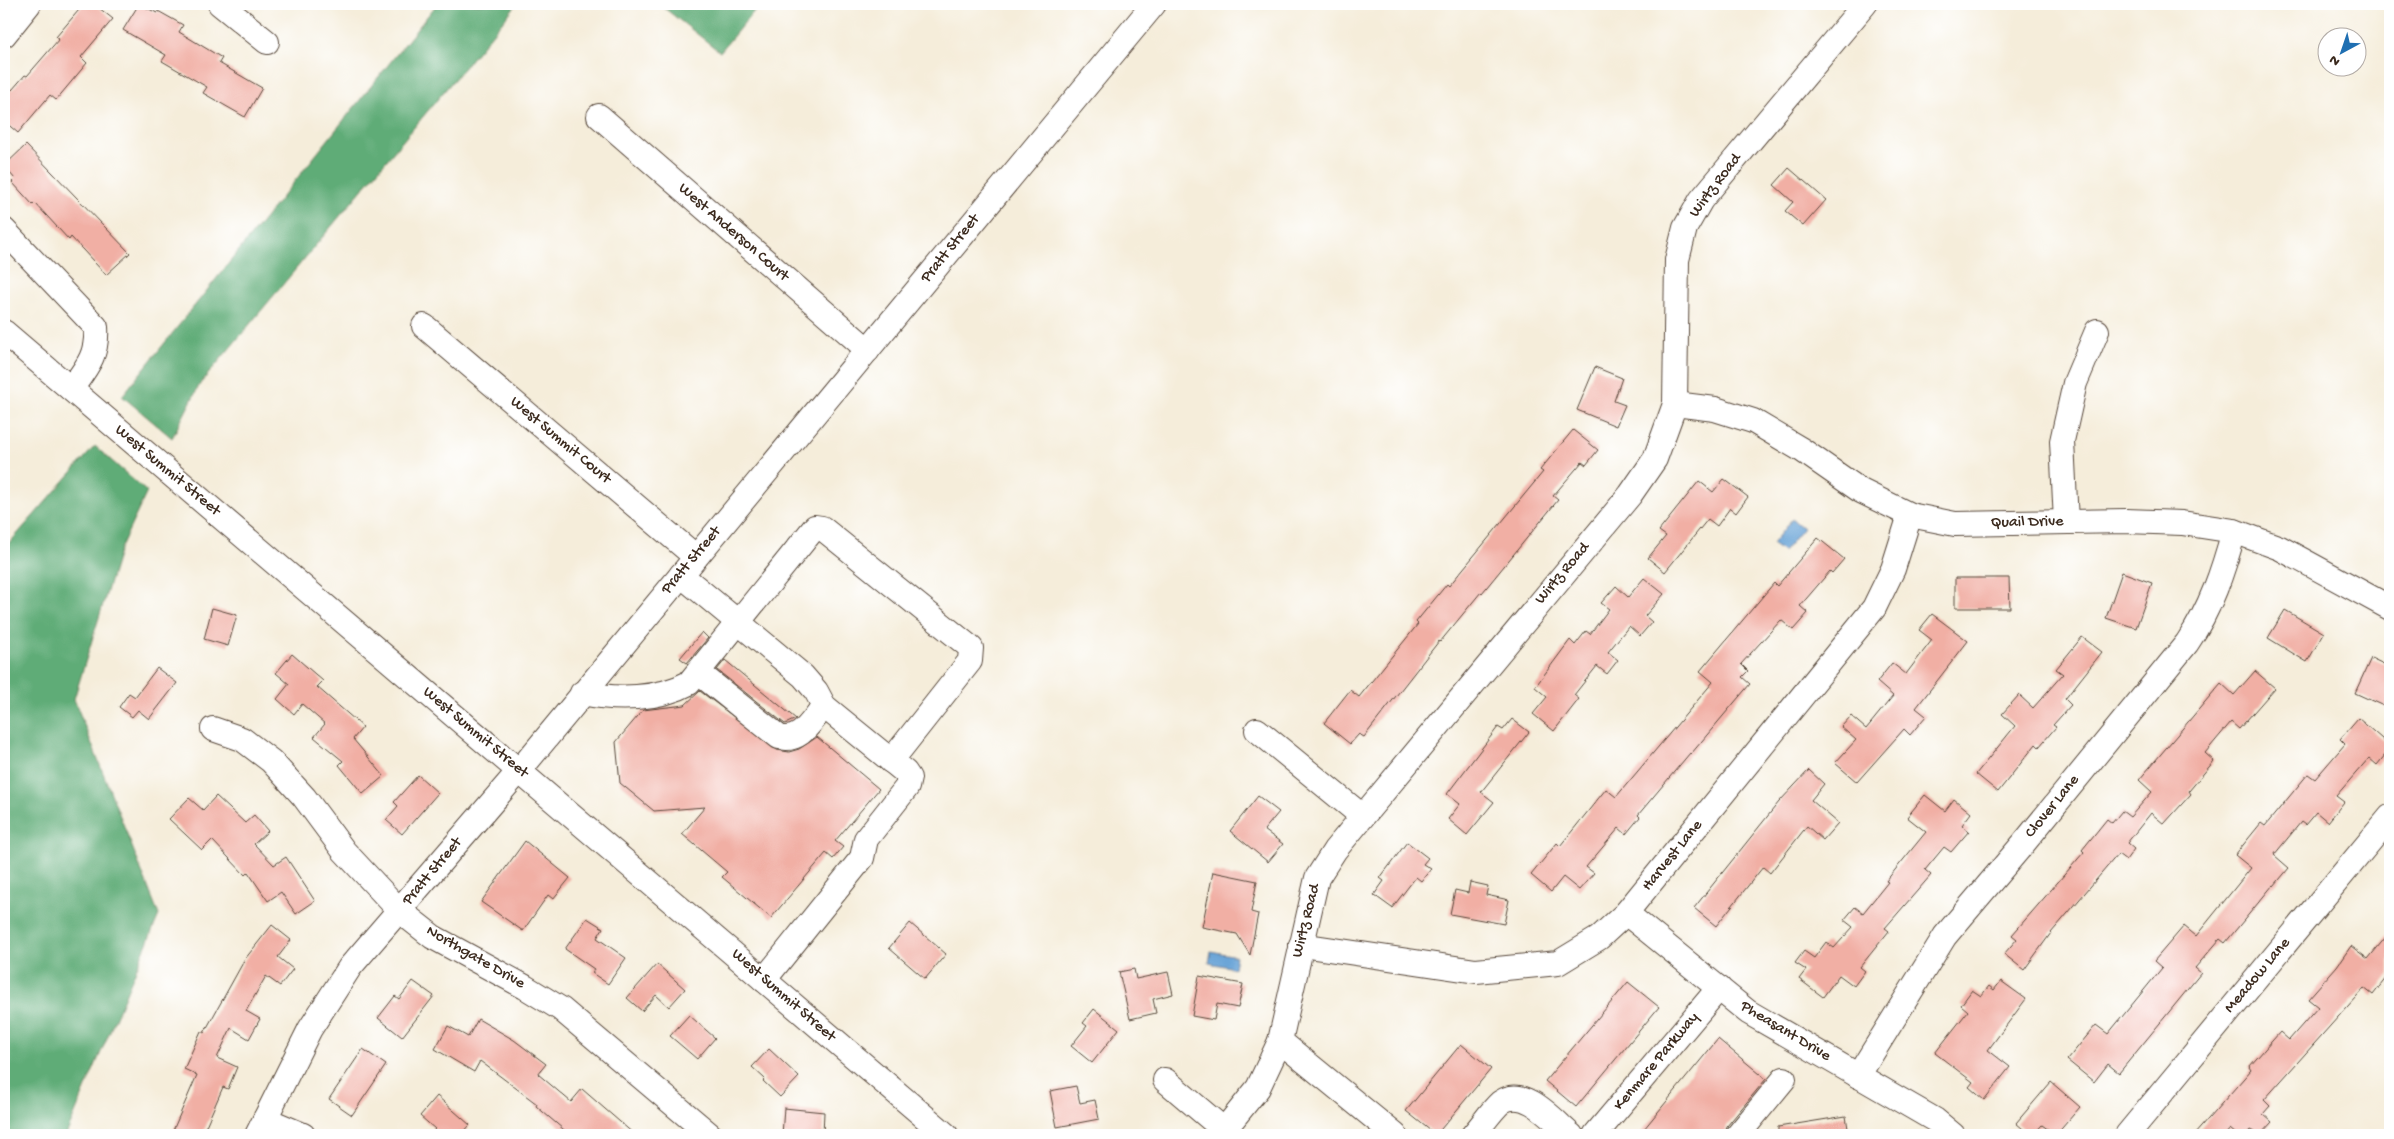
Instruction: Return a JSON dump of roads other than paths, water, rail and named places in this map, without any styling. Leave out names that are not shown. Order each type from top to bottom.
[{"type":"street","points":[[4,35],[30,4]]},
{"type":"street","points":[[220,4],[267,42]]},
{"type":"street","name":"Pratt Street","points":[[261,1127],[310,1028],[350,966],[400,912],[519,771],[1154,4]]},
{"type":"street","name":"Wirtz Road","points":[[1222,1133],[1258,1088],[1280,1041],[1317,878],[1335,850],[1362,816],[1630,494],[1655,459],[1675,404],[1678,260],[1685,228],[1701,200],[1865,4]]},
{"type":"street","name":"West Anderson Court","points":[[599,116],[868,350]]},
{"type":"street","points":[[4,230],[96,327],[97,346],[85,370],[71,389]]},
{"type":"street","name":"West Summit Court","points":[[424,326],[696,557]]},
{"type":"street","points":[[2066,522],[2062,441],[2075,383],[2097,331]]},
{"type":"street","name":"West Summit Street","points":[[4,332],[946,1135]]},
{"type":"street","name":"Quail Drive","points":[[1675,404],[1715,409],[1753,421],[1802,450],[1861,491],[1910,516],[1955,524],[2126,521],[2182,523],[2234,531],[2280,548],[2390,608]]},
{"type":"street","name":"Harvest Lane","points":[[1301,945],[1476,971],[1558,963],[1599,938],[1626,914],[1874,608],[1893,569],[1910,516]]},
{"type":"street","points":[[582,693],[610,699],[673,692],[689,683],[815,527],[822,528],[971,648],[970,661],[891,760]]},
{"type":"street","name":"Clover Lane","points":[[1858,1076],[1945,936],[2023,844],[2188,642],[2203,620],[2222,577],[2234,531]]},
{"type":"street","points":[[681,575],[803,676],[816,691],[824,706],[891,760],[909,778],[907,787],[866,839],[862,858],[764,980]]},
{"type":"street","points":[[699,673],[779,737],[788,740],[796,738],[824,706]]},
{"type":"street","name":"Northgate Drive","points":[[213,729],[242,739],[271,761],[304,797],[344,851],[400,912],[433,937],[525,987],[561,1009],[710,1135]]},
{"type":"street","points":[[1257,730],[1362,816]]},
{"type":"street","name":"Meadow Lane","points":[[2127,1135],[2390,817]]},
{"type":"street","name":"Pheasant Drive","points":[[1626,914],[1748,1012],[1935,1120],[1953,1135]]},
{"type":"street","name":"Kenmare Parkway","points":[[1595,1135],[1719,988]]},
{"type":"street","points":[[1280,1041],[1395,1135]]},
{"type":"street","points":[[1738,1135],[1784,1078]]},
{"type":"street","points":[[1165,1080],[1222,1133]]},
{"type":"street","points":[[1472,1135],[1501,1102],[1512,1097],[1523,1098],[1537,1107],[1571,1135]]},
{"type":"street","points":[[261,1127],[303,1135]]},
{"type":"water","points":[[1792,519],[1803,528],[1783,552],[1772,544]]},
{"type":"water","points":[[1211,951],[1236,956],[1234,968],[1209,963]]}]
